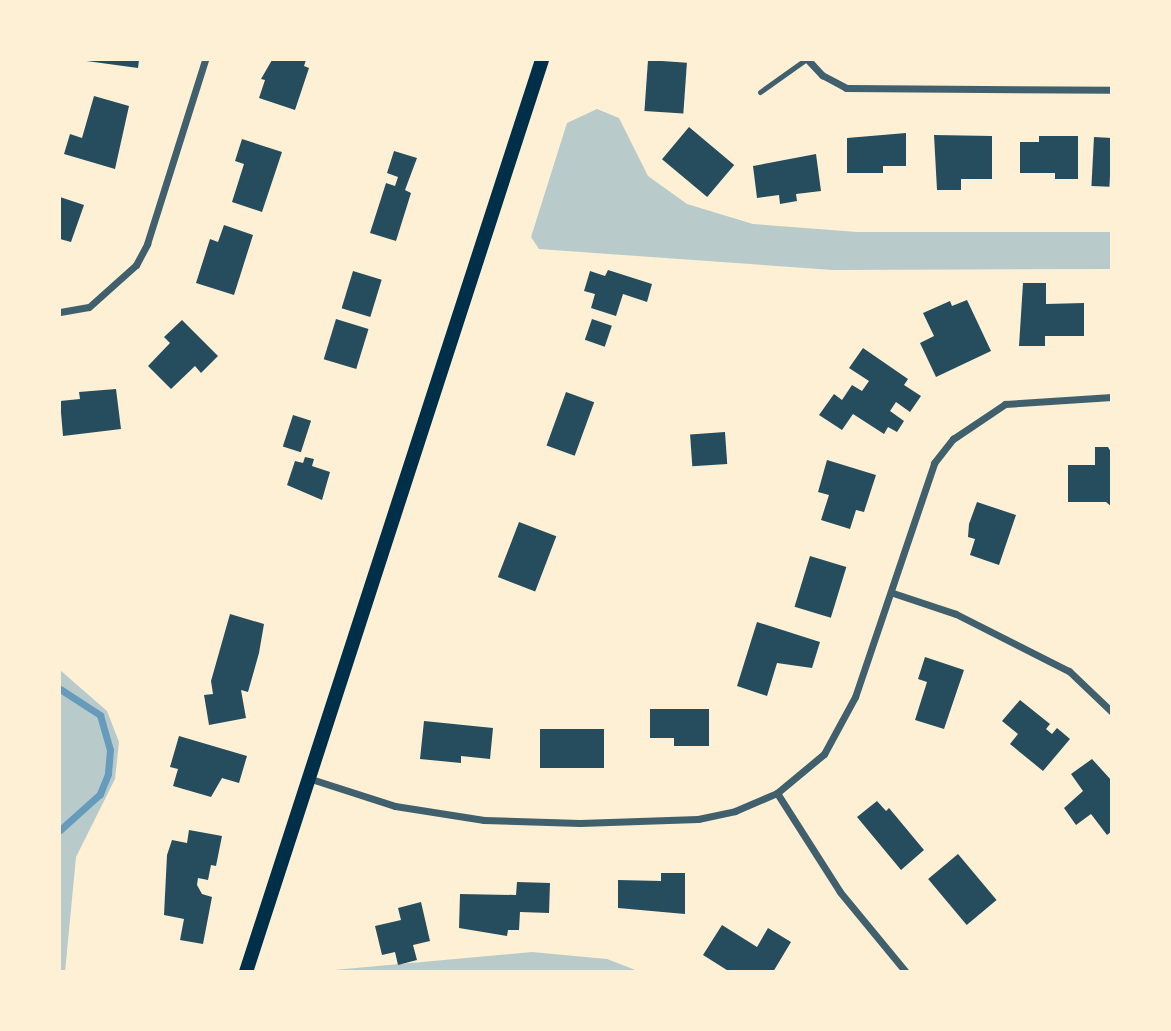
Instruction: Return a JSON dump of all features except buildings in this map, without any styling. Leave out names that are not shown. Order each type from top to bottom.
[{"type":"main road","points":[[246,971],[542,60]]},
{"type":"street","points":[[60,312],[89,307],[136,265],[147,244],[205,60]]},
{"type":"street","points":[[806,60],[822,75],[846,88],[1111,90]]},
{"type":"street","points":[[308,778],[436,816],[498,820],[698,819],[735,811],[777,793],[815,762],[835,735],[855,696],[893,593],[934,463],[953,439],[1005,404],[1111,397]]},
{"type":"street","points":[[893,593],[956,614],[1069,671],[1111,712]]},
{"type":"street","points":[[777,793],[841,892],[906,971]]},
{"type":"lane","points":[[760,92],[806,60]]},
{"type":"shaded area","points":[[597,109],[619,118],[648,176],[687,204],[753,224],[857,232],[1111,232],[1111,269],[833,270],[539,249],[531,237],[567,123]]},
{"type":"shaded area","points":[[60,670],[107,711],[119,742],[115,779],[76,857],[65,972],[60,971]]},
{"type":"shaded area","points":[[532,952],[607,959],[638,971],[312,972]]},
{"type":"waterway","points":[[60,689],[100,715],[110,750],[108,774],[100,794],[60,830]]}]
